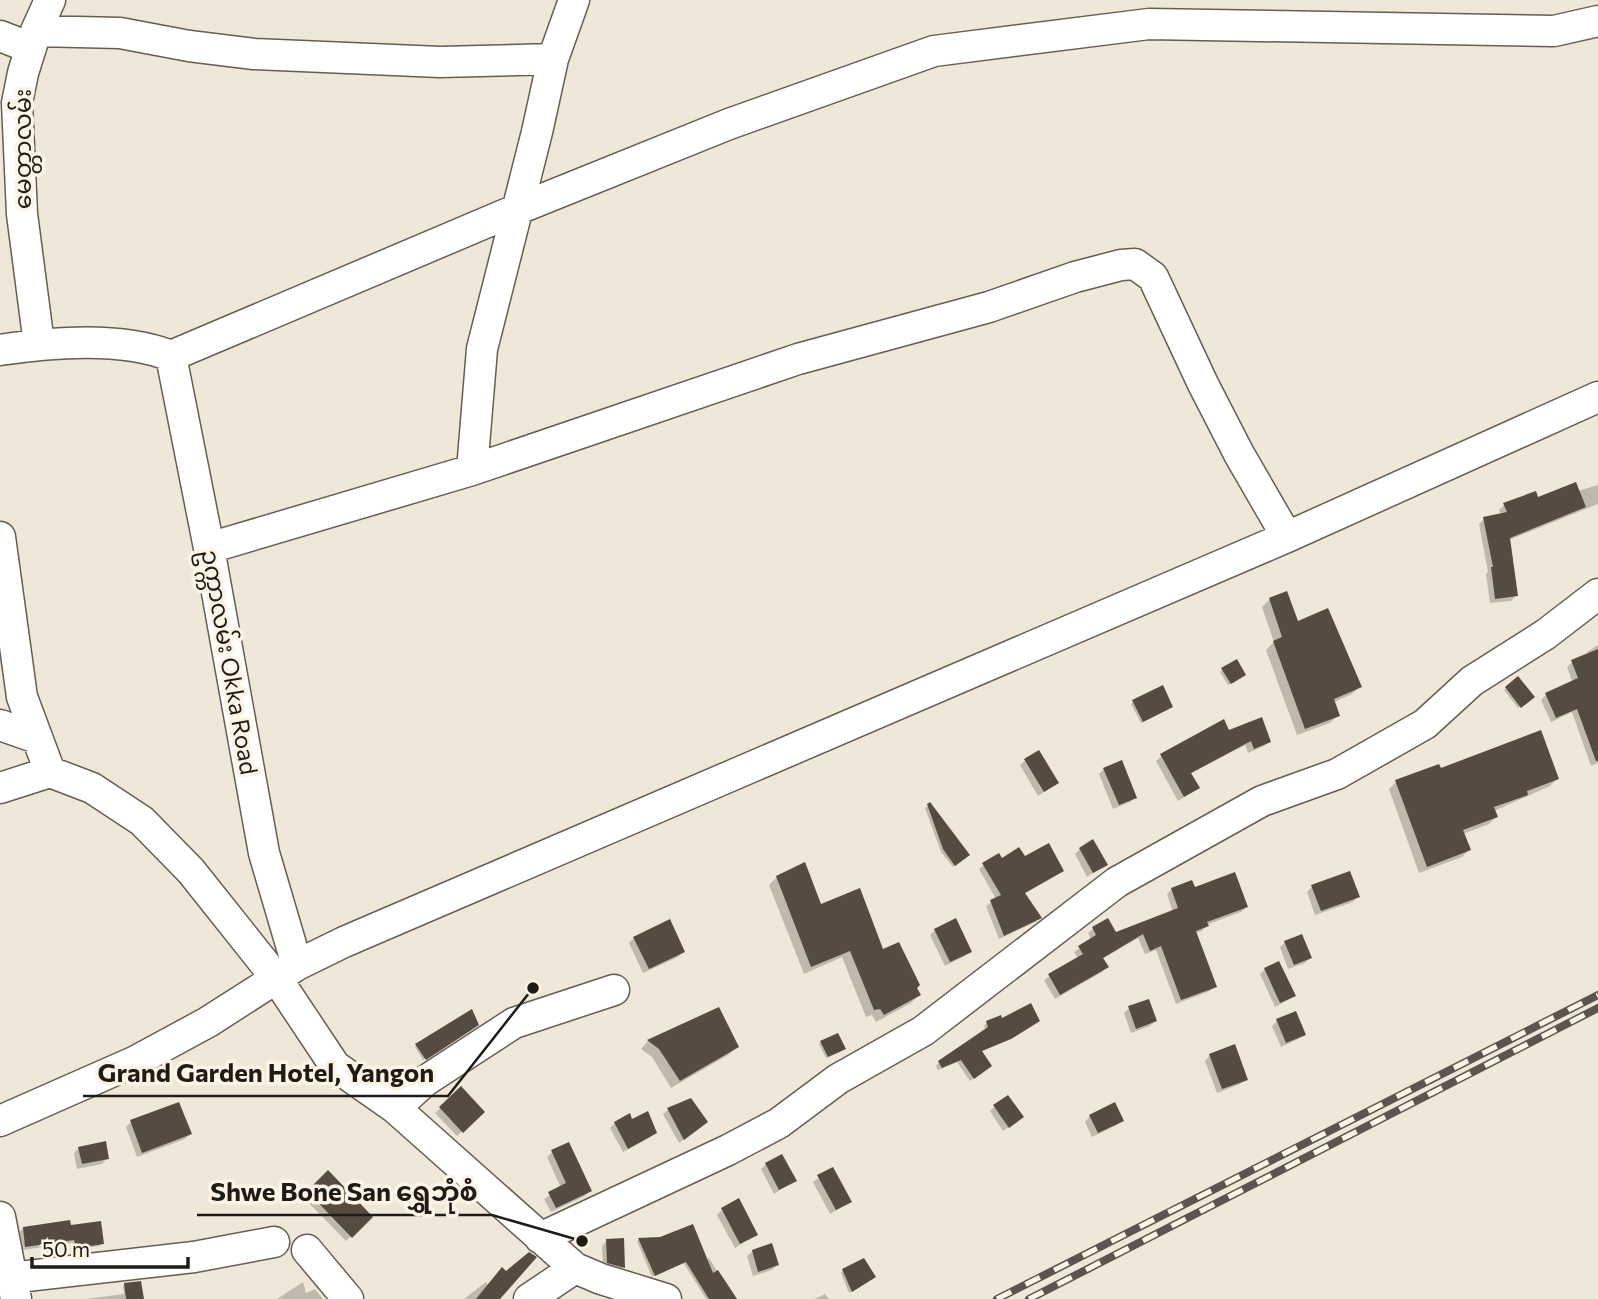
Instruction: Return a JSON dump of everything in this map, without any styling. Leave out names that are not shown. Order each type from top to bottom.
[{"type":"street","name":"မေတ္တာလမ်း","points":[[39,344],[11,214],[17,103],[34,39],[50,0]]},
{"type":"street","points":[[472,470],[482,349],[553,59],[574,0]]},
{"type":"street","points":[[0,350],[39,344],[116,344],[149,347],[171,356],[518,209],[729,124],[934,51],[1149,24],[1554,31],[1598,21]]},
{"type":"street","points":[[0,36],[34,39],[120,33],[189,46],[254,54],[440,62],[553,59]]},
{"type":"street","points":[[209,548],[472,470],[798,359],[989,307],[1121,265],[1135,264],[1153,276],[1203,384],[1239,454],[1287,537]]},
{"type":"street","name":"ဥက္ကာလမ်း Okka Road","points":[[171,356],[287,972]]},
{"type":"street","points":[[1,1119],[136,1062],[208,1022],[287,972],[344,942],[1287,537],[1598,397]]},
{"type":"street","points":[[0,537],[22,697],[50,772]]},
{"type":"street","points":[[540,1238],[728,1150],[779,1123],[838,1079],[923,1031],[1117,882],[1262,801],[1337,774],[1425,724],[1472,681],[1546,634],[1598,594]]},
{"type":"street","points":[[0,725],[37,738]]},
{"type":"street","points":[[0,788],[50,772],[92,788],[142,821],[287,972],[335,1066],[395,1108],[575,1268],[666,1299]]},
{"type":"street","points":[[395,1108],[425,1081],[514,1023],[614,990]]},
{"type":"street","points":[[0,1217],[9,1285],[194,1257],[274,1241]]},
{"type":"street","points":[[307,1250],[348,1299]]},
{"type":"street","points":[[529,1299],[575,1268]]},
{"type":"building","points":[[1576,482],[1586,507],[1510,538],[1518,596],[1495,599],[1493,567],[1483,517],[1507,512],[1503,503],[1536,491],[1538,497]]},
{"type":"building","points":[[1287,591],[1298,621],[1328,608],[1362,687],[1334,699],[1340,716],[1305,729],[1273,641],[1282,637],[1269,598]]},
{"type":"building","points":[[1598,649],[1596,761],[1577,709],[1556,718],[1545,693],[1578,678],[1571,660]]},
{"type":"building","points":[[1237,659],[1246,675],[1231,684],[1221,668]]},
{"type":"building","points":[[1518,676],[1535,697],[1521,708],[1505,687]]},
{"type":"building","points":[[1163,685],[1173,707],[1143,722],[1132,700]]},
{"type":"building","points":[[1262,717],[1271,742],[1254,749],[1251,741],[1191,773],[1200,788],[1184,797],[1160,754],[1224,719],[1229,730]]},
{"type":"building","points":[[1541,730],[1559,779],[1527,791],[1528,795],[1494,807],[1498,817],[1463,830],[1471,850],[1427,867],[1395,780],[1439,764],[1441,768]]},
{"type":"building","points":[[1039,750],[1059,783],[1044,792],[1024,759]]},
{"type":"building","points":[[1122,760],[1137,798],[1119,805],[1103,768]]},
{"type":"building","points":[[930,802],[970,855],[955,866],[943,849],[927,804]]},
{"type":"building","points":[[1093,839],[1108,865],[1093,873],[1079,848]]},
{"type":"building","points":[[1049,843],[1064,871],[1025,893],[1042,918],[1004,936],[990,900],[1001,895],[982,863],[999,853],[1002,858],[1019,847],[1025,856]]},
{"type":"building","points":[[805,862],[821,904],[860,888],[883,949],[899,942],[920,985],[917,988],[921,995],[884,1015],[880,1009],[874,1010],[850,951],[811,967],[776,876]]},
{"type":"building","points":[[1350,871],[1360,897],[1321,911],[1311,885]]},
{"type":"building","points":[[1235,872],[1248,907],[1207,922],[1209,926],[1196,931],[1217,987],[1181,1000],[1161,946],[1150,951],[1143,934],[1103,958],[1109,967],[1060,995],[1048,974],[1083,954],[1078,946],[1096,935],[1092,927],[1108,918],[1116,932],[1178,908],[1171,888],[1192,880],[1195,887]]},
{"type":"building","points":[[956,918],[972,952],[950,962],[934,929]]},
{"type":"building","points":[[670,919],[685,952],[649,969],[633,937]]},
{"type":"building","points":[[1302,934],[1312,958],[1294,965],[1284,941]]},
{"type":"building","points":[[1279,961],[1296,996],[1280,1003],[1264,968]]},
{"type":"building","points":[[1149,999],[1157,1021],[1136,1029],[1128,1006]]},
{"type":"building","points":[[1031,1003],[1040,1021],[1011,1039],[982,1051],[992,1066],[974,1079],[961,1060],[942,1068],[938,1061],[988,1027],[986,1021],[1001,1015],[1002,1018]]},
{"type":"building","points":[[719,1007],[739,1047],[680,1081],[659,1049],[647,1040]]},
{"type":"building","points":[[472,1009],[479,1025],[426,1060],[415,1044]]},
{"type":"building","points":[[1296,1011],[1306,1035],[1286,1043],[1276,1019]]},
{"type":"building","points":[[838,1033],[846,1049],[828,1057],[820,1041]]},
{"type":"building","points":[[1235,1044],[1248,1080],[1222,1089],[1209,1054]]},
{"type":"building","points":[[461,1086],[485,1112],[463,1133],[439,1107]]},
{"type":"building","points":[[1008,1095],[1024,1117],[1009,1128],[993,1105]]},
{"type":"building","points":[[691,1098],[708,1122],[684,1140],[667,1108]]},
{"type":"building","points":[[179,1102],[192,1134],[142,1153],[130,1120]]},
{"type":"building","points":[[1115,1102],[1124,1121],[1098,1133],[1089,1115]]},
{"type":"building","points":[[648,1111],[657,1133],[628,1149],[614,1122],[630,1113],[632,1119]]},
{"type":"building","points":[[106,1141],[109,1159],[82,1164],[78,1147]]},
{"type":"building","points":[[569,1142],[592,1191],[556,1208],[548,1192],[566,1183],[551,1150]]},
{"type":"building","points":[[782,1154],[797,1181],[779,1190],[765,1163]]},
{"type":"building","points":[[833,1167],[852,1202],[836,1210],[817,1175]]},
{"type":"building","points":[[328,1170],[373,1217],[352,1238],[307,1191]]},
{"type":"building","points":[[739,1198],[758,1235],[740,1244],[721,1208]]},
{"type":"building","points":[[70,1220],[71,1225],[101,1221],[104,1244],[76,1248],[74,1240],[25,1247],[23,1227]]},
{"type":"building","points":[[693,1224],[713,1273],[718,1270],[737,1299],[709,1299],[686,1262],[655,1276],[638,1238],[660,1237]]},
{"type":"building","points":[[624,1238],[625,1268],[607,1263],[606,1239]]},
{"type":"building","points":[[772,1243],[779,1265],[758,1272],[752,1250]]},
{"type":"building","points":[[529,1252],[537,1257],[500,1299],[476,1299],[502,1267],[506,1271]]},
{"type":"building","points":[[864,1258],[876,1277],[852,1292],[842,1269]]},
{"type":"building","points":[[141,1281],[144,1299],[126,1299],[124,1283]]},
{"type":"railway","points":[[997,1299],[1598,995]]},
{"type":"railway","points":[[1029,1299],[1598,1008]]},
{"type":"place","name":"Grand Garden Hotel, Yangon","points":[[533,988]]},
{"type":"place","name":"Shwe Bone San ရွှေဘုံစံ","points":[[582,1241]]}]
